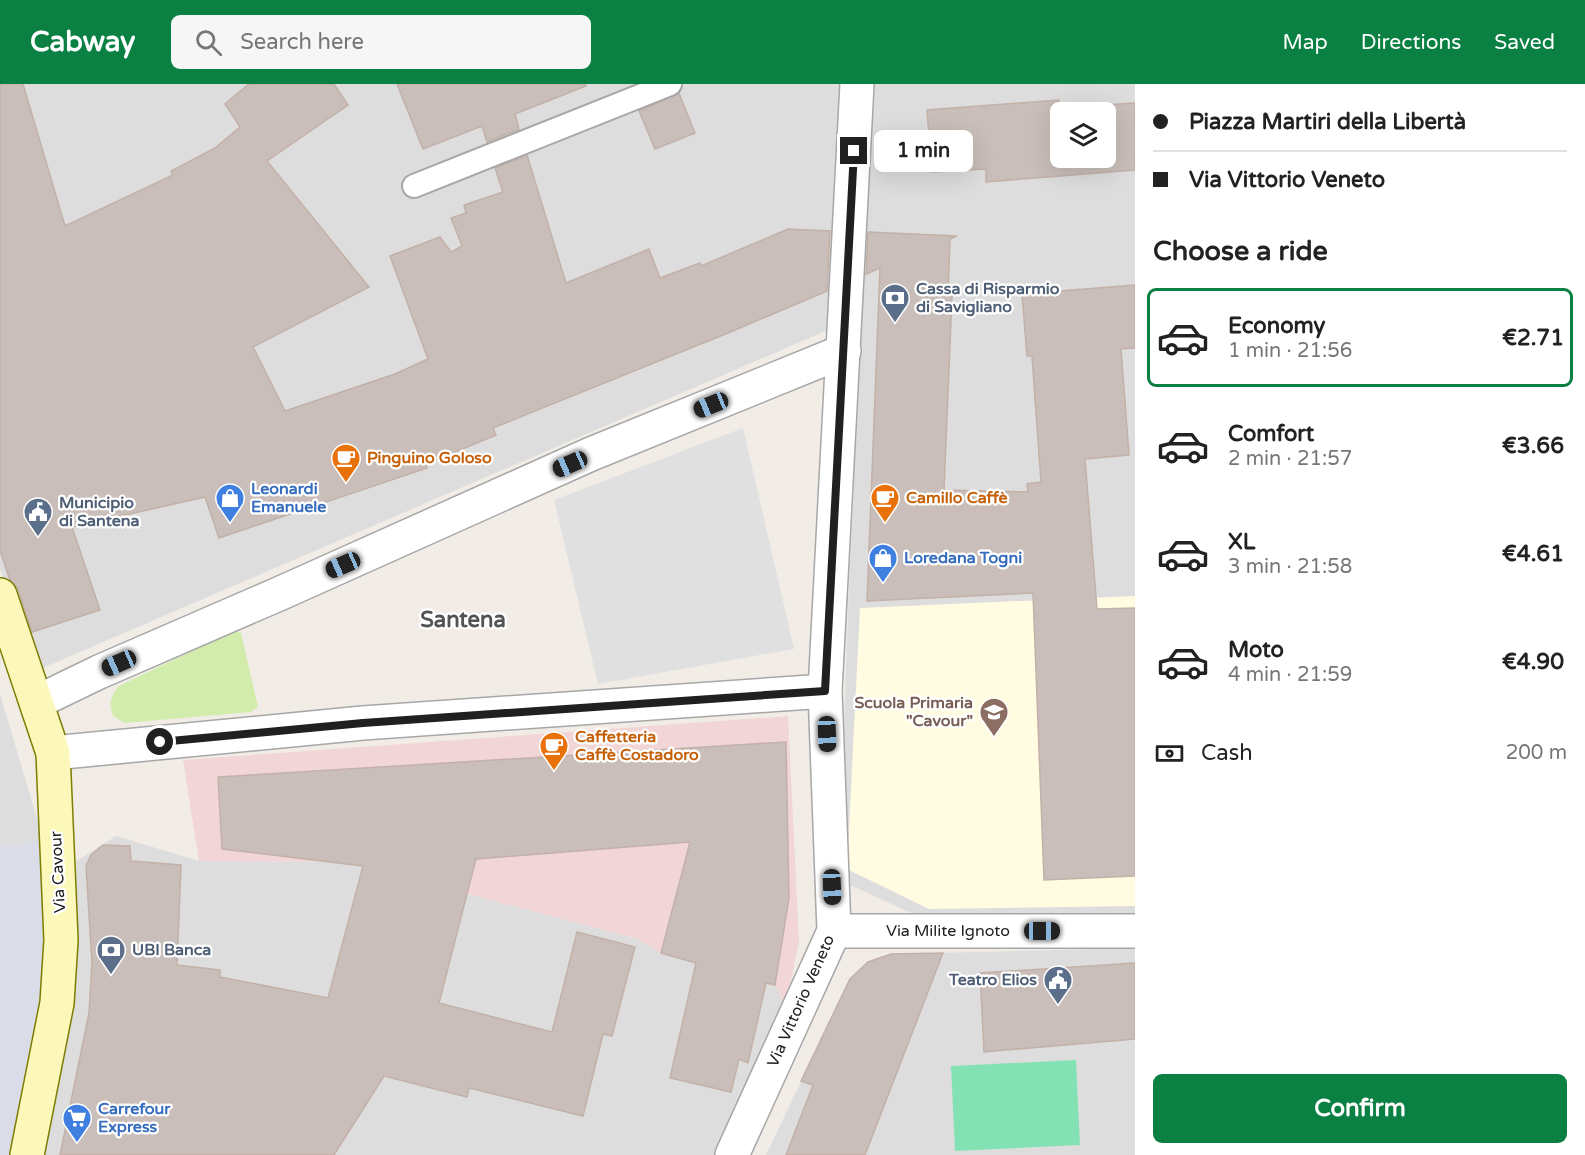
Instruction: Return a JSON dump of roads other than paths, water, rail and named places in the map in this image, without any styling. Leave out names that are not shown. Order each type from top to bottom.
[{"type":"street","name":"Via Vittorio Veneto","points":[[732,1155],[834,931],[825,691],[857,84]]},
{"type":"street","points":[[37,702],[99,672],[591,454],[844,351]]},
{"type":"street","name":"Via Cavour","points":[[0,595],[53,753],[61,940],[57,1004],[27,1155]]},
{"type":"street","points":[[53,753],[363,723],[825,691]]},
{"type":"street","name":"Via Milite Ignoto","points":[[834,931],[1135,931]]},
{"type":"lane","points":[[414,186],[670,84]]},
{"type":"place","name":"Cassa di Risparmio di Savigliano","points":[[895,324]]},
{"type":"place","name":"Pinguino Goloso","points":[[346,484]]},
{"type":"place","name":"Leonardi Emanuele","points":[[230,524]]},
{"type":"place","name":"Camillo Caffè","points":[[885,524]]},
{"type":"place","name":"Municipio di Santena","points":[[38,538]]},
{"type":"place","name":"Loredana Togni","points":[[883,584]]},
{"type":"place","name":"Scuola Primaria \"Cavour\"","points":[[994,738]]},
{"type":"place","name":"Caffetteria Caffè Costadoro","points":[[554,772]]},
{"type":"place","name":"UBI Banca","points":[[111,976]]},
{"type":"place","name":"Teatro Elios","points":[[1058,1006]]},
{"type":"place","name":"Carrefour Express","points":[[77,1144]]},
{"type":"district","name":"Santena","points":[[463,620]]}]
